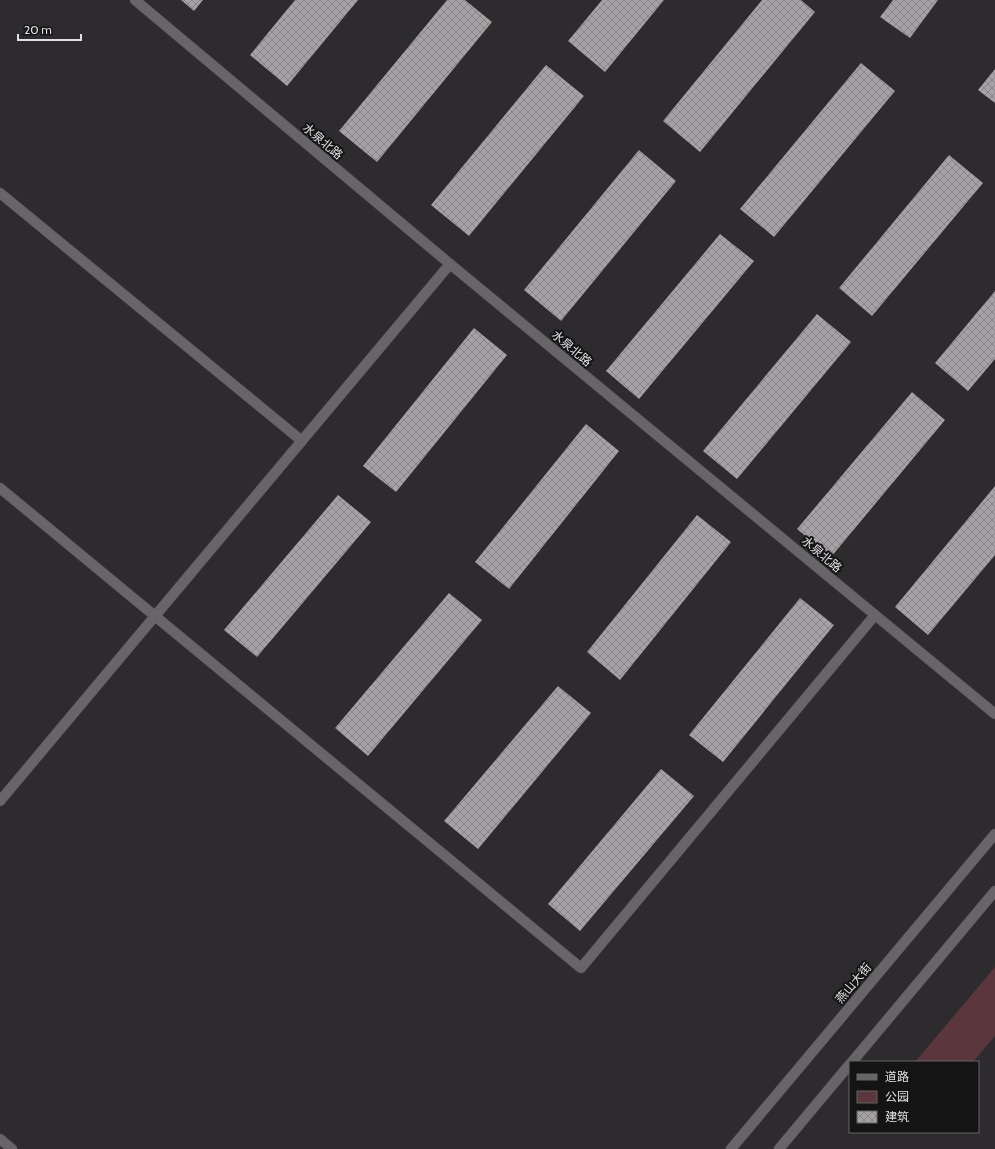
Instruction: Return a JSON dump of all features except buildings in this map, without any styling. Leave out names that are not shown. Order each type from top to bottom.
[{"type":"street","name":"水泉北路","points":[[135,0],[450,264],[995,714]]},
{"type":"street","points":[[0,193],[302,441]]},
{"type":"street","points":[[0,801],[450,264]]},
{"type":"street","points":[[0,488],[581,968],[875,615]]},
{"type":"street","name":"燕山大街","points":[[731,1149],[995,834]]},
{"type":"street","points":[[853,1061],[995,891]]},
{"type":"street","points":[[779,1149],[849,1065]]},
{"type":"street","points":[[0,1139],[12,1149]]},
{"type":"green space","points":[[995,967],[995,1036],[974,1061],[916,1061]]}]
